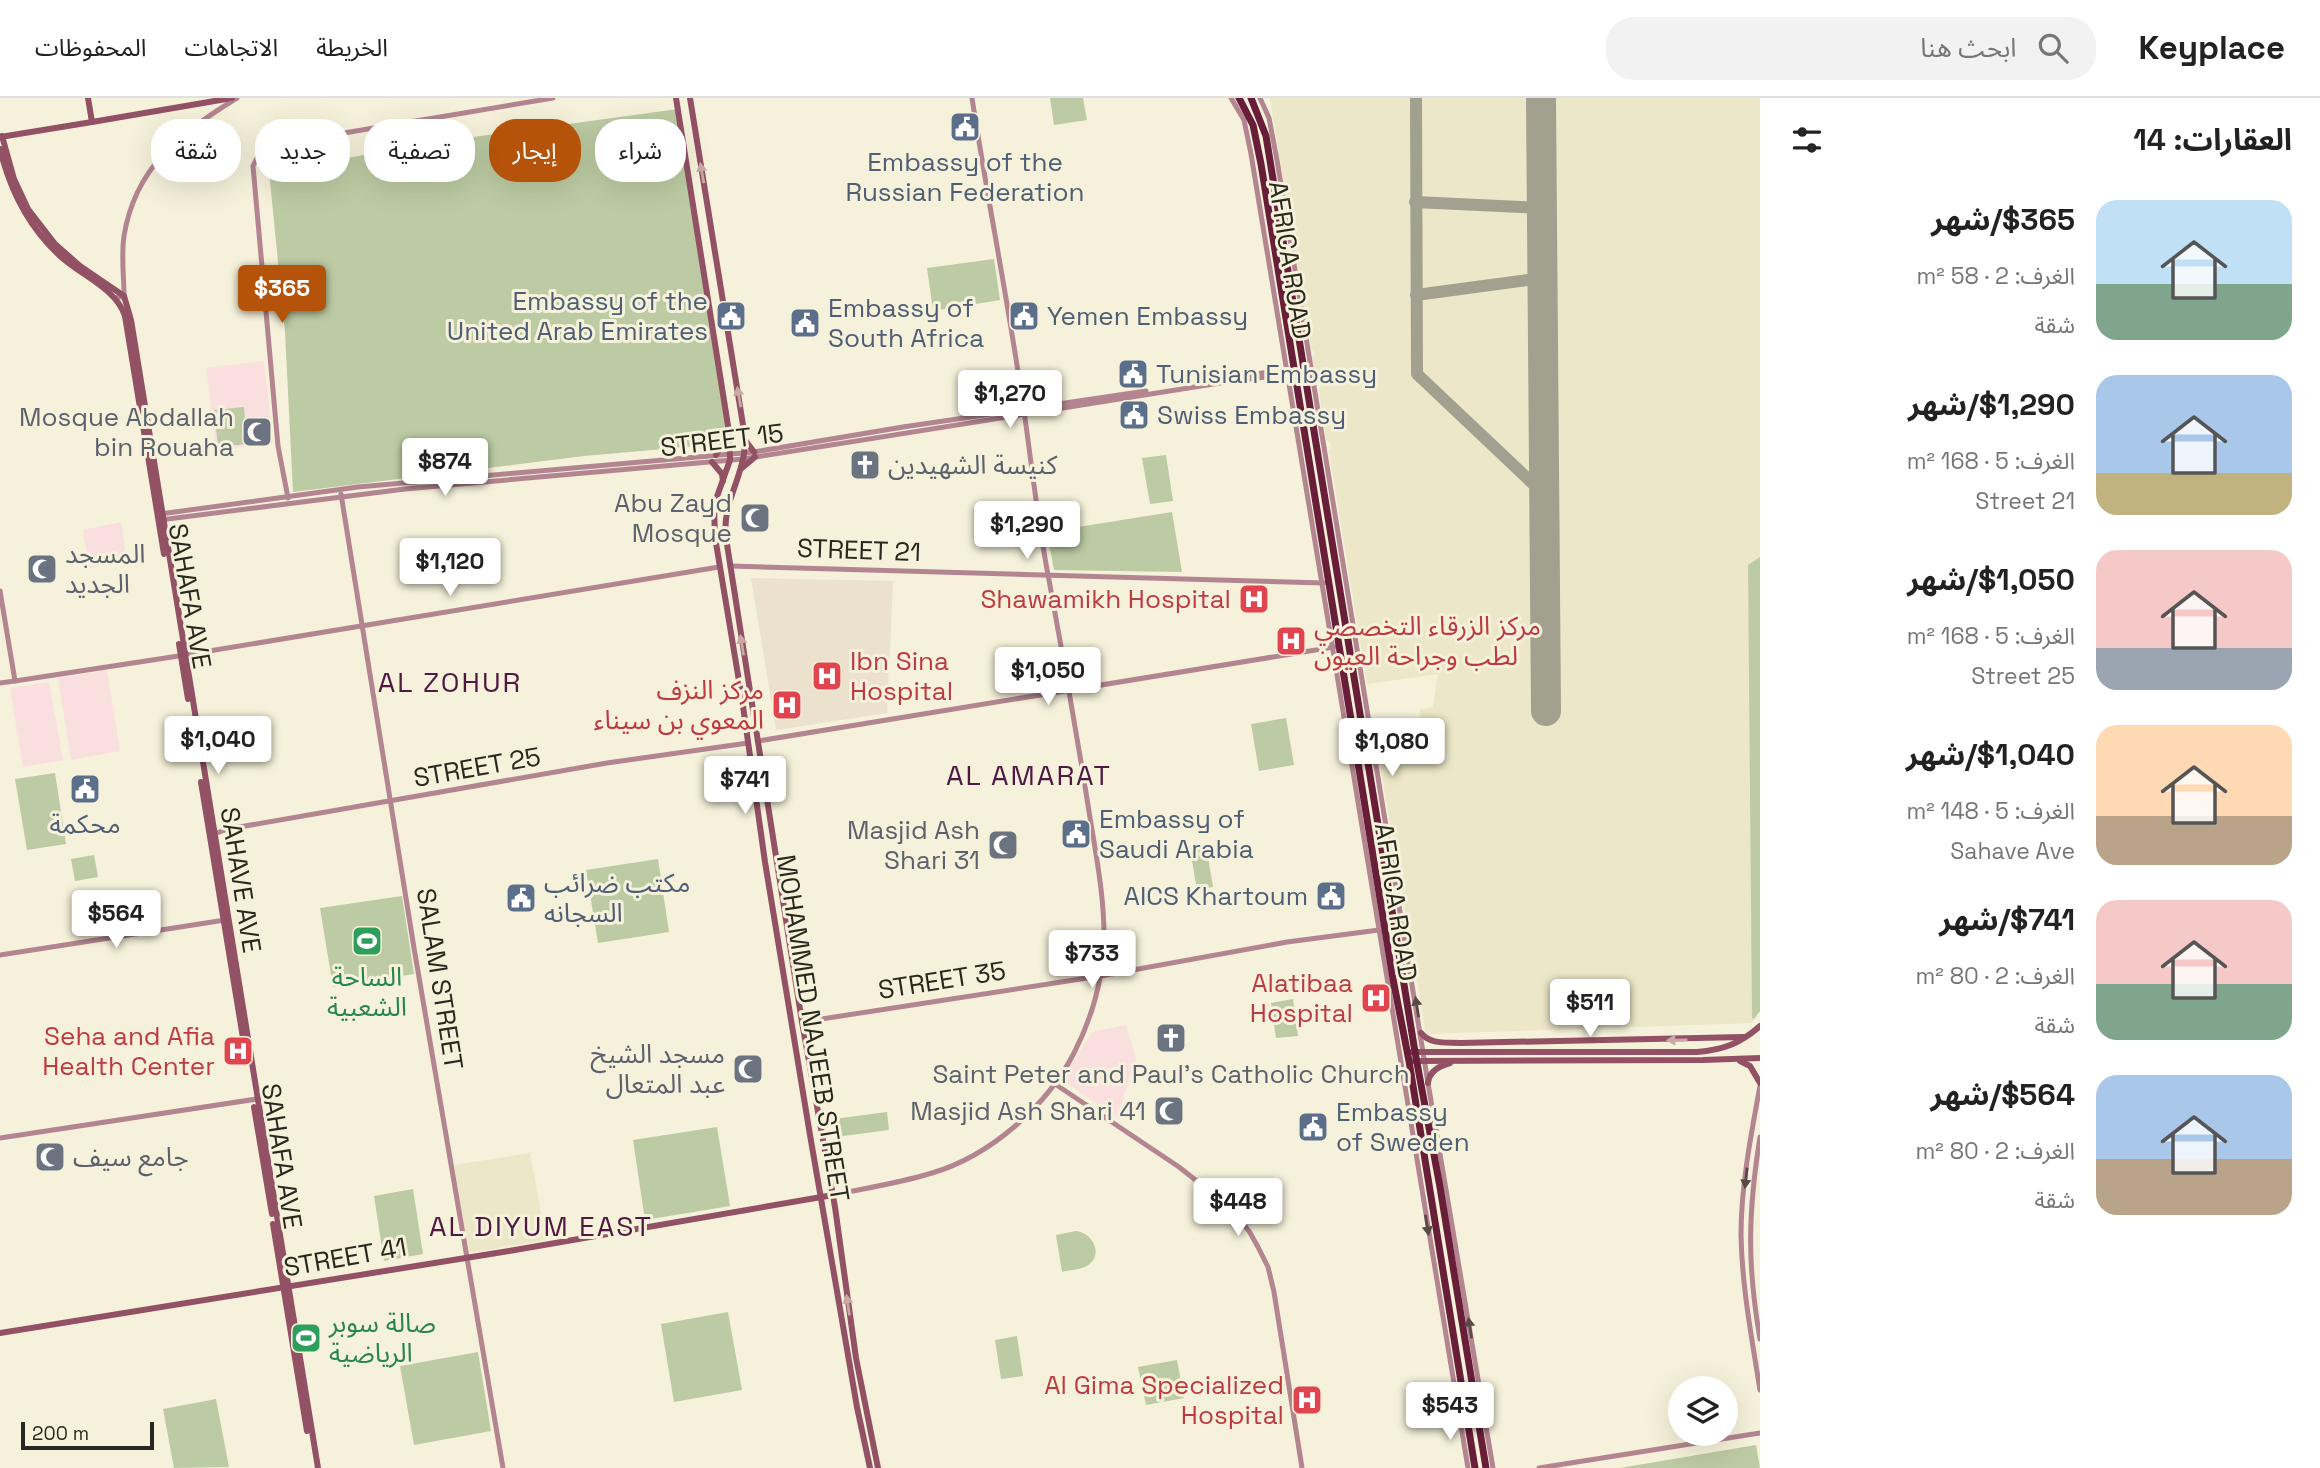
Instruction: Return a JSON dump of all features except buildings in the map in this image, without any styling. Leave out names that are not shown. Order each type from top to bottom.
[{"type":"highway","name":"AFRICA ROAD","points":[[1239,98],[1248,112],[1256,136],[1293,359],[1291,373],[1371,837],[1392,979],[1416,1056],[1430,1187],[1475,1468]]},
{"type":"highway","name":"AFRICA ROAD","points":[[1253,98],[1266,136],[1486,1468]]},
{"type":"highway","points":[[1293,359],[1299,361],[1303,357]]},
{"type":"highway","points":[[1291,373],[1306,374]]},
{"type":"highway","points":[[1362,825],[1371,837]]},
{"type":"highway","points":[[1383,857],[1393,865]]},
{"type":"highway","points":[[1440,1187],[1445,1175]]},
{"type":"highway","points":[[1421,1180],[1430,1187]]},
{"type":"highway","points":[[1446,1284],[1455,1282]]},
{"type":"highway","points":[[1468,1365],[1476,1368]]},
{"type":"main road","points":[[88,98],[92,122]]},
{"type":"main road","points":[[124,296],[79,266],[41,227],[21,196],[1,137],[232,98]]},
{"type":"main road","name":"MOHAMMED NAJEEB STREET","points":[[676,98],[729,432],[730,457],[713,515],[719,567],[821,1198],[855,1398],[870,1468]]},
{"type":"main road","name":"MOHAMMED NAJEEB STREET","points":[[690,98],[744,437],[744,456],[728,502],[724,526],[802,1021],[833,1195],[856,1358],[878,1468]]},
{"type":"main road","points":[[0,149],[9,180],[32,224],[59,254],[116,298]]},
{"type":"main road","points":[[699,230],[704,236],[711,229]]},
{"type":"main road","points":[[703,257],[705,248],[715,253]]},
{"type":"main road","name":"SAHAVE AVE","points":[[124,296],[133,329],[159,517],[214,834],[315,1468]]},
{"type":"main road","name":"SAHAFA AVE","points":[[116,298],[125,316],[159,517]]},
{"type":"main road","points":[[716,455],[729,432]]},
{"type":"main road","points":[[736,479],[744,465],[755,455],[744,437]]},
{"type":"main road","points":[[712,462],[722,474],[723,482]]},
{"type":"main road","name":"SAHAFA AVE","points":[[183,656],[226,920]]},
{"type":"main road","points":[[1416,1056],[1697,1052],[1736,1045],[1760,1027]]},
{"type":"main road","points":[[1421,1033],[1426,1040],[1473,1043],[1745,1037]]},
{"type":"main road","points":[[1416,1056],[1456,1061],[1760,1058]]},
{"type":"main road","points":[[1738,1060],[1750,1066],[1760,1085]]},
{"type":"main road","points":[[1427,1083],[1441,1065],[1456,1061]]},
{"type":"main road","name":"STREET 41","points":[[0,1333],[833,1195]]},
{"type":"street","points":[[116,298],[124,296],[124,234],[140,188],[157,162],[186,131],[237,98]]},
{"type":"street","points":[[288,499],[278,446],[253,166],[259,154],[272,145],[553,98]]},
{"type":"street","points":[[833,1195],[927,1175],[964,1160],[1020,1120],[1055,1084],[1073,1054],[1084,1029],[1100,976],[1104,944],[1097,860],[1032,479],[1024,412],[972,98]]},
{"type":"street","name":"AFRICA ROAD","points":[[1230,98],[1244,120],[1291,373]]},
{"type":"street","name":"AFRICA ROAD","points":[[1260,98],[1269,118],[1277,160],[1421,1033],[1416,1056],[1427,1083],[1445,1175],[1493,1468]]},
{"type":"street","name":"STREET 15","points":[[159,517],[288,499],[712,462],[730,457],[1291,373]]},
{"type":"street","name":"STREET 15","points":[[288,499],[302,494],[340,489],[716,455],[730,457]]},
{"type":"street","points":[[285,486],[292,492],[302,494]]},
{"type":"street","name":"SALAM STREET","points":[[340,489],[503,1468]]},
{"type":"street","name":"AFRICA ROAD","points":[[1315,513],[1362,825],[1468,1468]]},
{"type":"street","name":"STREET 21","points":[[730,566],[1324,583]]},
{"type":"street","points":[[0,683],[183,656],[719,567]]},
{"type":"street","points":[[0,591],[15,681]]},
{"type":"street","points":[[758,741],[1334,647]]},
{"type":"street","name":"STREET 25","points":[[214,834],[228,829],[607,763],[748,743]]},
{"type":"street","points":[[0,955],[226,920]]},
{"type":"street","name":"STREET 35","points":[[802,1021],[1100,976],[1226,952],[1379,930]]},
{"type":"street","points":[[1055,1084],[1179,1167],[1226,1204],[1249,1231],[1265,1260],[1275,1292],[1302,1468]]},
{"type":"street","points":[[1760,1085],[1741,1223],[1746,1306],[1760,1390]]},
{"type":"street","points":[[0,1138],[255,1099]]},
{"type":"street","points":[[1760,1137],[1749,1223],[1750,1267],[1760,1339]]},
{"type":"street","points":[[1741,1223],[1749,1223]]},
{"type":"street","points":[[1746,1306],[1754,1305]]},
{"type":"street","points":[[1539,1468],[1760,1433]]},
{"type":"street","points":[[1750,1434],[1760,1439]]},
{"type":"street","points":[[1492,1460],[1500,1468]]},
{"type":"shaded area","points":[[1270,98],[1760,98],[1760,557],[1748,566],[1754,1019],[1760,1011],[1752,1023],[1426,1034],[1376,741],[1422,737],[1420,709],[1433,707],[1438,674],[1367,684],[1329,451],[1330,442],[1326,440],[1319,390],[1321,387],[1316,379],[1312,357],[1315,353],[1311,348]]},
{"type":"shaded area","points":[[264,361],[273,443],[216,450],[206,368]]},
{"type":"shaded area","points":[[121,522],[127,561],[89,568],[83,530]]},
{"type":"shaded area","name":"Ibn Sina Hospital","points":[[751,578],[893,581],[887,713],[776,730]]},
{"type":"shaded area","name":"Shawamikh Hospital","points":[[1264,587],[1267,608],[1244,611],[1241,590]]},
{"type":"shaded area","name":"مركز الزرقاء التخصصي لطب وجراحة العيون","points":[[1299,627],[1303,651],[1282,654],[1278,630]]},
{"type":"shaded area","points":[[107,670],[120,751],[71,760],[58,678]]},
{"type":"shaded area","points":[[49,682],[63,760],[23,767],[10,688]]},
{"type":"shaded area","points":[[1126,1025],[1136,1059],[1117,1117],[1062,1080],[1092,1032]]},
{"type":"shaded area","points":[[530,1153],[546,1240],[467,1253],[454,1165]]},
{"type":"green space","points":[[1050,98],[1083,98],[1087,120],[1054,125]]},
{"type":"green space","points":[[678,109],[680,119],[605,119]]},
{"type":"green space","points":[[595,120],[595,182],[686,182],[686,161],[727,427],[721,444],[584,456],[293,492],[285,332],[270,182],[350,182],[350,157],[364,155],[364,182],[475,182],[475,137],[489,135],[489,182],[581,182],[581,122]]},
{"type":"green space","points":[[994,259],[1000,300],[933,311],[927,268]]},
{"type":"green space","points":[[244,407],[247,444],[218,447],[214,410]]},
{"type":"green space","points":[[1166,455],[1173,501],[1150,504],[1142,458]]},
{"type":"green space","points":[[1172,512],[1182,572],[1054,570],[1047,532]]},
{"type":"green space","points":[[1760,557],[1760,1011],[1754,1019],[1748,565]]},
{"type":"green space","points":[[1286,718],[1294,765],[1259,771],[1251,724]]},
{"type":"green space","points":[[55,773],[66,844],[27,850],[15,779]]},
{"type":"green space","points":[[1206,846],[1213,887],[1197,890],[1190,849]]},
{"type":"green space","points":[[94,855],[98,877],[75,881],[71,859]]},
{"type":"green space","points":[[658,859],[669,932],[598,943],[586,870]]},
{"type":"green space","name":"الساحة الشعبية","points":[[402,896],[414,974],[333,987],[320,908]]},
{"type":"green space","points":[[1293,999],[1298,1036],[1276,1038],[1271,1003]]},
{"type":"green space","points":[[887,1112],[889,1130],[836,1137],[834,1119]]},
{"type":"green space","points":[[717,1127],[730,1206],[645,1220],[633,1140]]},
{"type":"green space","points":[[413,1189],[423,1254],[384,1261],[374,1196]]},
{"type":"green space","points":[[1076,1231],[1088,1236],[1092,1241],[1095,1257],[1085,1267],[1062,1272],[1056,1235]]},
{"type":"green space","points":[[728,1312],[742,1390],[674,1402],[661,1324]]},
{"type":"green space","points":[[1017,1336],[1023,1376],[1001,1379],[995,1340]]},
{"type":"green space","points":[[478,1352],[491,1431],[414,1445],[400,1366]]},
{"type":"green space","points":[[1177,1360],[1184,1398],[1146,1405],[1138,1367]]},
{"type":"green space","points":[[216,1399],[229,1467],[174,1468],[163,1409]]},
{"type":"green space","points":[[1756,1445],[1760,1468],[1620,1468]]},
{"type":"taxiway","points":[[1416,98],[1417,374],[1545,495]]},
{"type":"taxiway","points":[[1415,202],[1542,208]]},
{"type":"taxiway","points":[[1416,295],[1543,278]]},
{"type":"runway","points":[[1541,98],[1546,711]]},
{"type":"place","name":"Embassy of the Russian Federation","points":[[965,127]]},
{"type":"place","name":"Embassy of the United Arab Emirates","points":[[731,316]]},
{"type":"place","name":"Yemen Embassy","points":[[1024,316]]},
{"type":"place","name":"Embassy of South Africa","points":[[805,323]]},
{"type":"place","name":"Tunisian Embassy","points":[[1133,374]]},
{"type":"place","name":"Swiss Embassy","points":[[1134,415]]},
{"type":"place","name":"Mosque Abdallah bin Rouaha","points":[[257,432]]},
{"type":"place","name":"كنيسة الشهيدين","points":[[865,465]]},
{"type":"place","name":"Abu Zayd Mosque","points":[[755,518]]},
{"type":"place","name":"المسجد الجديد","points":[[42,569]]},
{"type":"place","name":"Shawamikh Hospital","points":[[1254,599]]},
{"type":"place","name":"مركز الزرقاء التخصصي لطب وجراحة العيون","points":[[1291,641]]},
{"type":"place","name":"Ibn Sina Hospital","points":[[827,676]]},
{"type":"place","name":"مركز النزف المعوي بن سيناء","points":[[787,705]]},
{"type":"place","name":"محكمة","points":[[85,789]]},
{"type":"place","name":"Embassy of Saudi Arabia","points":[[1076,834]]},
{"type":"place","name":"Masjid Ash Shari 31","points":[[1003,845]]},
{"type":"place","name":"AICS Khartoum","points":[[1331,896]]},
{"type":"place","name":"مكتب ضرائب السجانه","points":[[521,898]]},
{"type":"place","name":"الساحة الشعبية","points":[[367,941]]},
{"type":"place","name":"Alatibaa Hospital","points":[[1376,998]]},
{"type":"place","name":"Saint Peter and Paul's Catholic Church","points":[[1171,1038]]},
{"type":"place","name":"Seha and Afia Health Center","points":[[238,1051]]},
{"type":"place","name":"مسجد الشيخ عبد المتعال","points":[[748,1069]]},
{"type":"place","name":"Masjid Ash Shari 41","points":[[1169,1111]]},
{"type":"place","name":"Embassy of Sweden","points":[[1313,1127]]},
{"type":"place","name":"جامع سيف","points":[[50,1157]]},
{"type":"place","name":"صالة سوبر الرياضية","points":[[306,1338]]},
{"type":"place","name":"Al Gima Specialized Hospital","points":[[1307,1400]]},
{"type":"district","name":"AL ZOHUR","points":[[450,682]]},
{"type":"district","name":"AL AMARAT","points":[[1029,775]]},
{"type":"district","name":"AL DIYUM EAST","points":[[541,1226]]}]
